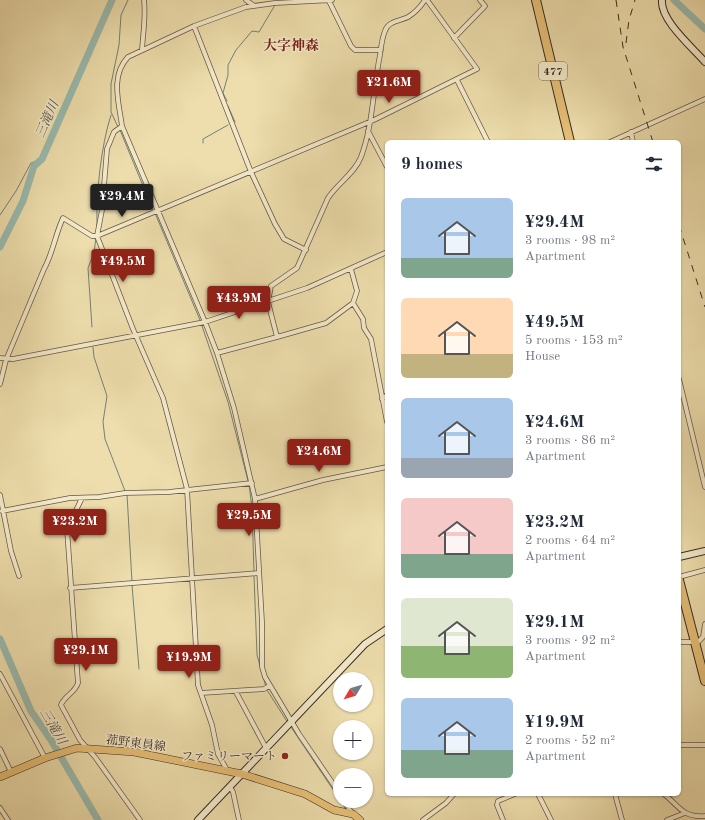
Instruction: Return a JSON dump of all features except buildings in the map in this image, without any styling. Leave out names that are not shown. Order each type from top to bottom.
[{"type":"highway","name":"477","points":[[536,0],[570,140]]},
{"type":"highway","points":[[681,587],[705,681]]},
{"type":"main road","points":[[661,1],[662,10],[668,20],[705,62]]},
{"type":"main road","points":[[681,557],[702,552]]},
{"type":"main road","points":[[198,820],[365,644],[385,630]]},
{"type":"main road","name":"菰野東員線","points":[[0,777],[65,750],[78,748],[134,752],[242,774],[305,794],[334,810],[349,813],[360,820]]},
{"type":"street","points":[[142,50],[146,15],[144,0]]},
{"type":"street","points":[[246,0],[252,5]]},
{"type":"street","points":[[333,784],[290,723],[269,687],[262,667],[262,622],[257,574],[255,499],[234,408],[217,353],[158,211],[120,127],[117,97],[120,67],[128,57],[194,26],[252,5],[275,1],[330,0],[351,46],[355,50],[381,50]]},
{"type":"street","points":[[96,236],[370,122],[477,69],[426,0],[408,17],[387,26],[384,31],[370,122],[357,165],[328,198],[297,268],[274,283],[268,302],[276,337]]},
{"type":"street","points":[[454,38],[485,6],[480,0]]},
{"type":"street","points":[[194,26],[251,172],[280,234],[284,239],[306,250]]},
{"type":"street","points":[[457,80],[487,140]]},
{"type":"street","points":[[614,140],[705,99]]},
{"type":"street","points":[[120,127],[107,149],[102,210],[96,236],[135,335],[163,398],[188,489],[197,677],[212,725],[218,754],[227,770]]},
{"type":"street","points":[[367,131],[385,163]]},
{"type":"street","points":[[631,132],[633,140]]},
{"type":"street","points":[[0,384],[6,360],[44,269],[51,256],[55,236],[63,218],[96,236]]},
{"type":"street","points":[[0,358],[6,360],[204,322],[307,288],[385,253]]},
{"type":"street","points":[[217,353],[326,323],[353,302],[357,291],[351,269]]},
{"type":"street","points":[[353,302],[363,319],[364,328],[371,339],[385,413]]},
{"type":"street","points":[[681,397],[705,488]]},
{"type":"street","points":[[255,499],[323,480],[385,467]]},
{"type":"street","points":[[2,511],[70,498],[252,484]]},
{"type":"street","points":[[0,496],[2,511],[19,576]]},
{"type":"street","points":[[82,498],[67,529],[70,588],[78,683],[75,691],[64,699],[61,705],[80,740],[89,749],[140,820]]},
{"type":"street","points":[[681,576],[705,570]]},
{"type":"street","points":[[70,588],[134,582],[257,574]]},
{"type":"street","points":[[681,642],[696,643],[703,637],[705,624]]},
{"type":"street","points":[[0,674],[2,682],[46,758]]},
{"type":"street","points":[[201,693],[236,692],[264,689],[269,687]]},
{"type":"street","points":[[236,692],[266,748]]},
{"type":"street","points":[[681,745],[705,745]]},
{"type":"street","points":[[0,749],[12,772]]},
{"type":"street","points":[[230,787],[233,792],[239,820]]},
{"type":"street","points":[[423,820],[446,803],[452,796]]},
{"type":"street","points":[[504,820],[497,805],[498,801],[510,796]]},
{"type":"street","points":[[539,796],[551,820]]},
{"type":"street","points":[[616,796],[622,820]]},
{"type":"street","points":[[666,796],[677,808],[685,813],[705,816]]},
{"type":"street","points":[[0,808],[8,820]]},
{"type":"street","points":[[347,808],[349,813]]},
{"type":"street","points":[[667,820],[685,813]]},
{"type":"waterway","name":"三滝川","points":[[0,247],[23,201],[34,166],[42,159],[112,0]]},
{"type":"waterway","points":[[118,127],[111,112],[111,84],[119,45],[121,15],[128,0]]},
{"type":"waterway","points":[[674,0],[705,29]]},
{"type":"waterway","points":[[227,101],[223,93],[228,75],[228,65],[236,50],[252,31],[259,32],[275,5]]},
{"type":"waterway","points":[[228,106],[235,122]]},
{"type":"waterway","points":[[97,226],[97,199],[100,170],[104,141],[111,115]]},
{"type":"waterway","points":[[203,143],[203,139],[228,125]]},
{"type":"waterway","points":[[120,130],[153,210]]},
{"type":"waterway","points":[[0,215],[16,191],[31,163],[42,159]]},
{"type":"waterway","points":[[155,213],[200,320]]},
{"type":"waterway","points":[[92,327],[88,268],[94,253],[96,237]]},
{"type":"waterway","points":[[201,323],[228,402],[248,481]]},
{"type":"waterway","points":[[93,347],[94,357],[107,396],[103,422],[105,439],[125,491]]},
{"type":"waterway","points":[[249,484],[252,508],[254,572]]},
{"type":"waterway","points":[[127,494],[132,582]]},
{"type":"waterway","points":[[254,576],[257,655],[266,687]]},
{"type":"waterway","points":[[132,585],[139,669]]},
{"type":"waterway","name":"三滝川","points":[[0,639],[31,711],[51,740],[98,820]]},
{"type":"waterway","points":[[267,690],[288,723]]},
{"type":"waterway","points":[[291,727],[333,790]]},
{"type":"railway","points":[[616,0],[623,47],[652,140]]},
{"type":"railway","points":[[626,43],[629,20],[635,0]]},
{"type":"railway","points":[[681,231],[705,307]]},
{"type":"place","name":"ファミリーマート","points":[[285,756]]},
{"type":"district","name":"大字神森","points":[[291,45]]}]
